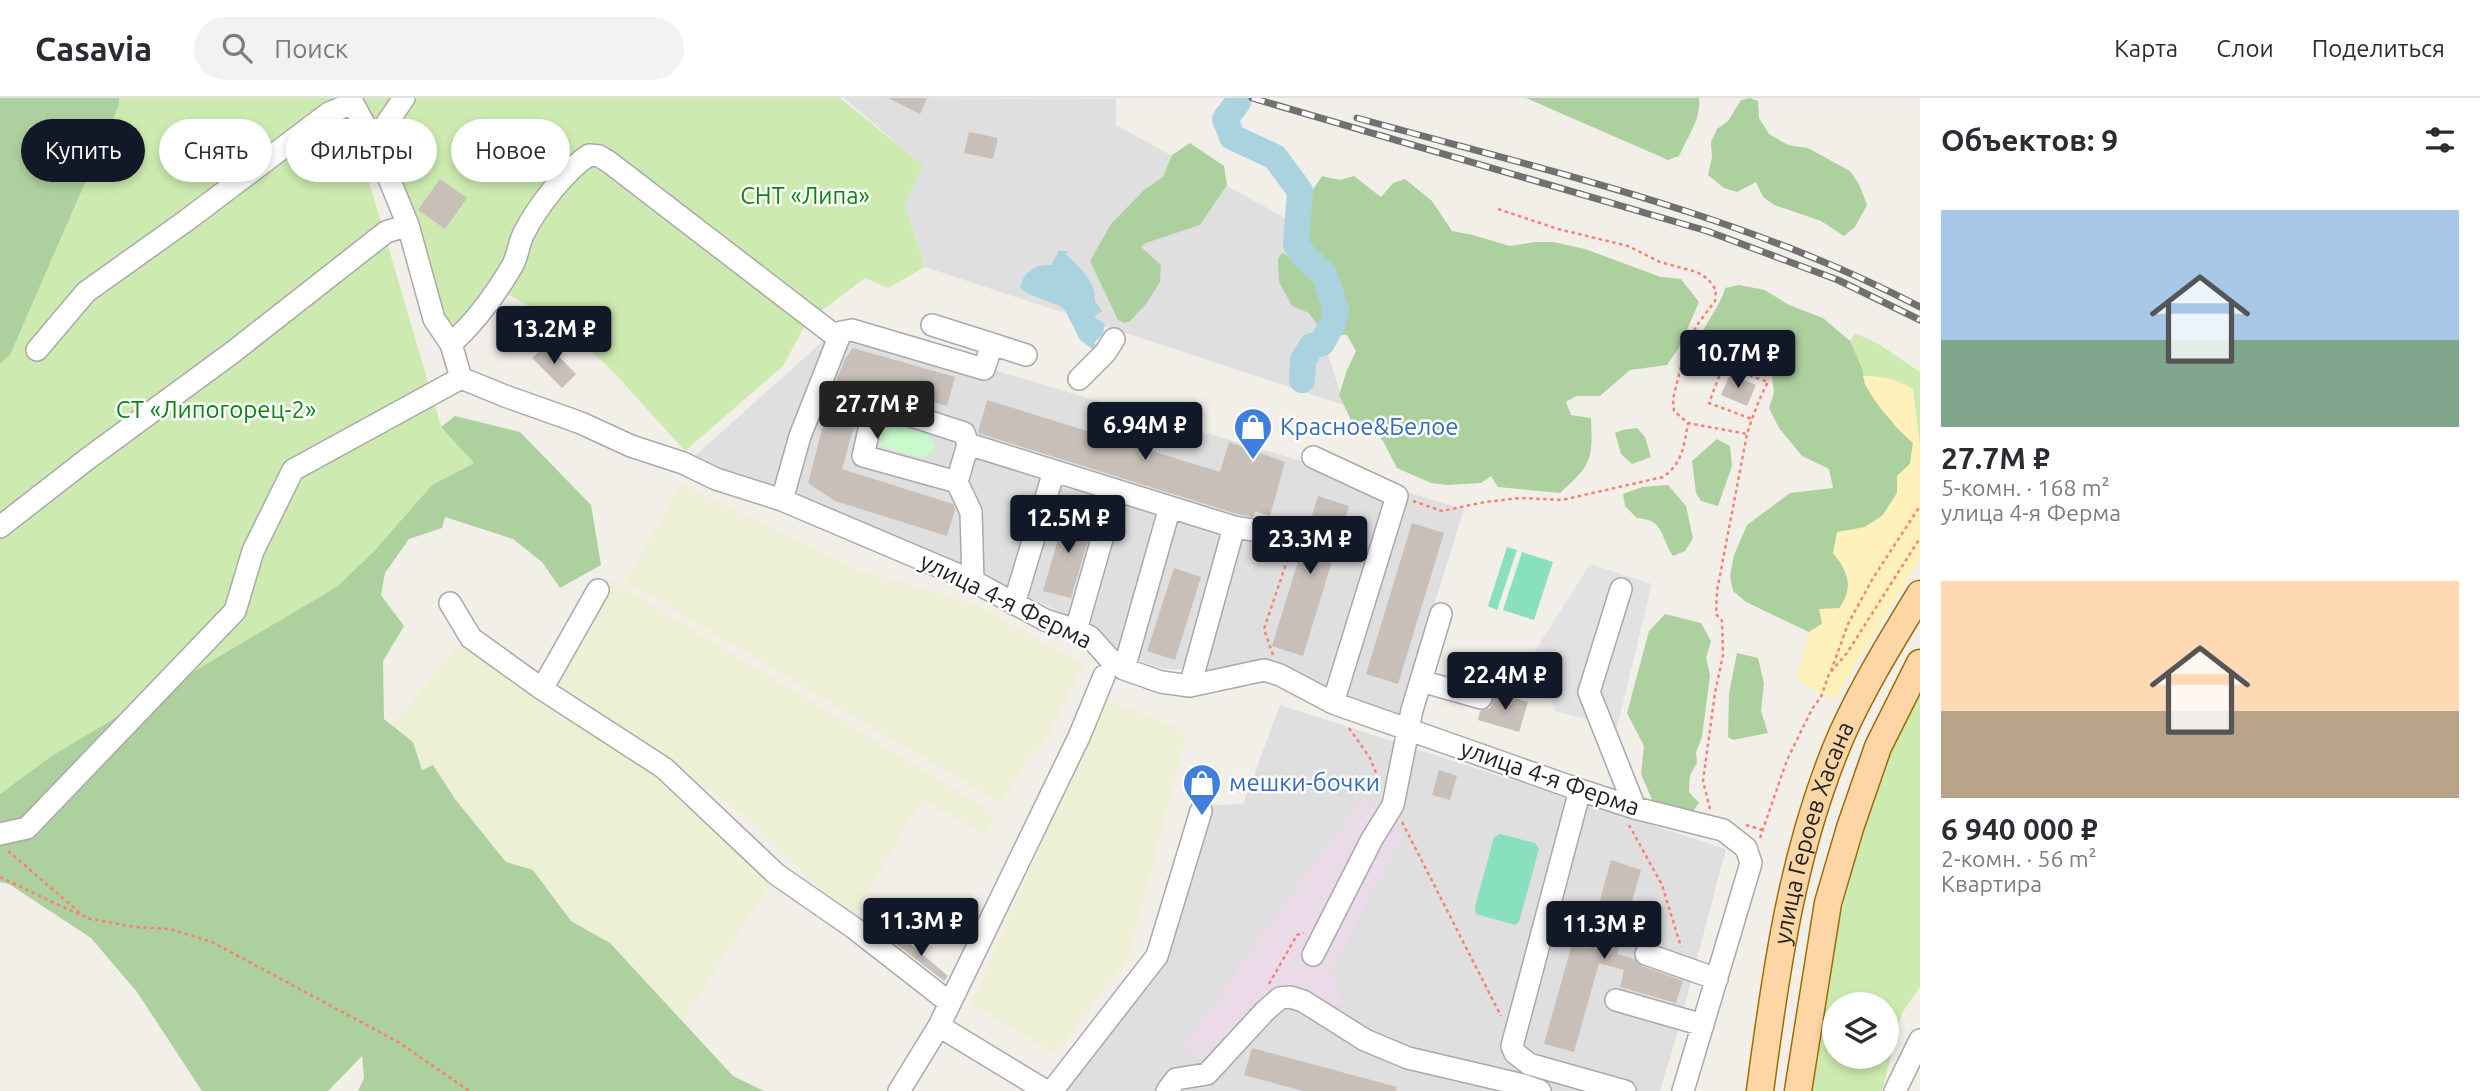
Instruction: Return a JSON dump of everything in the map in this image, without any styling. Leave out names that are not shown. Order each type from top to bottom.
[{"type":"main road","name":"улица Героев Хасана","points":[[1760,1091],[1772,1001],[1791,896],[1813,813],[1842,734],[1879,661],[1920,594]]},
{"type":"main road","name":"улица Героев Хасана","points":[[1798,1091],[1828,903],[1878,747],[1920,663]]},
{"type":"street","points":[[390,119],[404,98]]},
{"type":"street","points":[[37,350],[86,292],[329,113],[352,101],[362,119]]},
{"type":"street","points":[[451,344],[467,329],[513,266],[523,234],[544,201],[581,160],[589,155],[599,156],[609,162],[838,338]]},
{"type":"street","points":[[0,834],[27,828],[235,611],[253,551],[293,470],[461,377],[451,344],[434,319],[408,225],[390,182]]},
{"type":"street","points":[[0,527],[233,352],[386,232],[408,225]]},
{"type":"street","points":[[932,325],[1026,355]]},
{"type":"street","points":[[782,500],[800,436],[841,332],[852,330],[984,369],[992,344]]},
{"type":"street","points":[[1079,379],[1105,354],[1114,339]]},
{"type":"street","name":"улица 4-я Ферма","points":[[461,377],[581,423],[631,446],[782,500],[973,581],[1045,621],[1090,637],[1108,657],[1114,672],[1190,686],[1264,670],[1280,675],[1339,705],[1580,790],[1635,808],[1723,831],[1746,848],[1751,863],[1682,1091]]},
{"type":"street","points":[[957,482],[863,456],[875,404],[964,433],[968,444],[957,482],[971,512],[973,581]]},
{"type":"street","points":[[968,444],[1234,527],[1291,541]]},
{"type":"street","points":[[1313,457],[1397,496],[1339,705]]},
{"type":"street","points":[[1014,604],[1054,471]]},
{"type":"street","points":[[1076,630],[1116,490]]},
{"type":"street","points":[[899,1091],[939,1026],[1079,737],[1114,672],[1170,507]]},
{"type":"street","points":[[1190,686],[1234,527]]},
{"type":"street","points":[[1620,589],[1590,692],[1635,808]]},
{"type":"street","points":[[542,689],[598,590]]},
{"type":"street","points":[[450,603],[471,638],[542,689],[664,768],[776,874],[854,928],[950,1003]]},
{"type":"street","points":[[1313,955],[1372,839],[1394,805],[1412,710],[1441,614]]},
{"type":"street","points":[[1421,681],[1481,698]]},
{"type":"street","points":[[1580,790],[1512,1037],[1512,1046],[1515,1053],[1529,1064],[1626,1091]]},
{"type":"street","points":[[1052,1091],[1157,956],[1201,811]]},
{"type":"street","points":[[1646,954],[1717,979]]},
{"type":"street","points":[[1167,1091],[1176,1079],[1207,1074],[1265,1011],[1280,998],[1290,996],[1303,1001],[1365,1040],[1408,1058],[1540,1091]]},
{"type":"street","points":[[1616,1000],[1703,1025]]},
{"type":"street","points":[[939,1026],[1046,1091]]},
{"type":"street","points":[[1895,1091],[1920,1040]]},
{"type":"path","points":[[1498,209],[1558,229],[1628,246],[1660,262],[1696,272],[1708,279],[1716,290],[1715,301],[1697,325],[1685,350],[1673,399],[1674,411],[1688,423],[1747,434]]},
{"type":"path","points":[[1711,813],[1703,781],[1723,655],[1722,621],[1716,614],[1717,592],[1747,434],[1752,419],[1757,402],[1768,382],[1723,366],[1709,403],[1752,419]]},
{"type":"path","points":[[1397,496],[1441,512],[1508,499],[1562,500],[1663,477],[1674,469],[1681,458],[1688,423]]},
{"type":"path","points":[[1737,822],[1763,830],[1787,760],[1812,709],[1821,697],[1848,624],[1873,578],[1920,506]]},
{"type":"path","points":[[1829,674],[1847,653],[1920,538]]},
{"type":"path","points":[[1280,675],[1264,629],[1291,541]]},
{"type":"path","points":[[1339,705],[1347,725],[1370,758],[1378,781],[1394,805],[1512,1037]]},
{"type":"path","points":[[1614,801],[1661,885],[1688,968]]},
{"type":"path","points":[[0,845],[86,918]]},
{"type":"path","points":[[0,877],[86,918],[135,927],[170,929],[212,942],[400,1043],[469,1091]]},
{"type":"path","points":[[1265,1011],[1266,989],[1297,935],[1327,927]]},
{"type":"shaded area","points":[[844,98],[1116,99],[1116,125],[1285,218],[1344,405],[925,267],[905,204],[922,165]]},
{"type":"shaded area","points":[[841,325],[1464,509],[1400,715],[1211,670],[1164,669],[1116,653],[1088,625],[1021,594],[780,511],[687,461]]},
{"type":"shaded area","points":[[1590,564],[1652,584],[1617,727],[1555,711],[1535,651]]},
{"type":"shaded area","points":[[1280,705],[1726,849],[1660,1091],[1057,1091],[1165,952],[1208,805],[1243,804]]},
{"type":"shaded area","points":[[1365,796],[1402,838],[1338,958],[1330,968],[1345,1006],[1273,991],[1209,1061],[1181,1050],[1285,902]]},
{"type":"green space","points":[[0,98],[119,98],[113,119],[21,119],[21,182],[85,182],[10,355],[0,364]]},
{"type":"green space","name":"СТ «Липогорец-2»","points":[[119,98],[341,98],[351,119],[286,119],[286,182],[369,182],[441,426],[474,463],[432,485],[375,550],[338,586],[53,755],[0,794],[0,364],[10,355],[85,182],[145,182],[145,119],[113,119]]},
{"type":"green space","name":"СНТ «Липа»","points":[[355,98],[840,98],[923,165],[905,204],[925,267],[888,288],[865,278],[807,322],[783,366],[685,451],[617,376],[569,329],[504,292],[454,332],[447,330],[411,205],[399,182],[437,182],[437,119],[366,119]]},
{"type":"green space","points":[[1526,98],[1699,98],[1699,105],[1696,120],[1679,156],[1668,160]]},
{"type":"green space","points":[[1750,98],[1758,101],[1759,118],[1769,134],[1788,145],[1808,148],[1850,171],[1859,184],[1867,205],[1855,227],[1844,236],[1821,221],[1774,205],[1763,197],[1756,182],[1737,192],[1724,188],[1708,175],[1712,157],[1711,142],[1717,129],[1728,121],[1741,100]]},
{"type":"green space","points":[[1190,143],[1224,166],[1227,185],[1200,225],[1141,247],[1161,265],[1160,282],[1146,304],[1129,322],[1124,323],[1118,320],[1090,261],[1111,224],[1144,190],[1163,177],[1172,155]]},
{"type":"green space","points":[[1322,176],[1340,180],[1354,176],[1381,197],[1393,183],[1405,179],[1432,201],[1452,231],[1510,246],[1553,242],[1585,249],[1661,277],[1681,279],[1699,302],[1680,346],[1667,365],[1630,370],[1600,396],[1576,396],[1566,402],[1571,415],[1591,418],[1592,443],[1584,468],[1560,493],[1498,487],[1491,476],[1481,483],[1431,483],[1397,468],[1383,441],[1365,422],[1351,420],[1339,395],[1356,351],[1347,335],[1324,334],[1309,313],[1292,306],[1279,282],[1278,259],[1282,253],[1314,270],[1304,245],[1303,233],[1306,200]]},
{"type":"green space","points":[[1739,285],[1765,290],[1789,305],[1823,318],[1850,341],[1862,368],[1865,385],[1896,427],[1913,443],[1910,464],[1897,476],[1897,493],[1883,515],[1833,553],[1847,577],[1845,598],[1832,616],[1809,632],[1746,602],[1733,591],[1730,576],[1734,555],[1747,525],[1790,493],[1833,488],[1829,469],[1802,456],[1779,428],[1769,408],[1774,393],[1772,377],[1753,362],[1726,348],[1713,346],[1698,354],[1700,338],[1725,288]]},
{"type":"green space","points":[[1855,333],[1879,344],[1920,372],[1920,464],[1913,389],[1889,379],[1863,376],[1850,341]]},
{"type":"green space","points":[[455,416],[520,432],[591,505],[601,565],[560,588],[542,562],[513,539],[445,517],[442,528],[409,539],[385,573],[381,595],[404,626],[383,661],[384,719],[413,742],[422,770],[433,765],[455,799],[506,862],[533,870],[571,921],[610,943],[733,1076],[764,1091],[358,1091],[364,1078],[362,1056],[328,1091],[202,1091],[137,992],[91,938],[9,884],[0,882],[0,794],[53,755],[338,586],[375,550],[432,485],[474,463],[441,427]]},
{"type":"green space","points":[[882,421],[925,432],[935,445],[933,451],[925,457],[919,457],[876,445]]},
{"type":"green space","points":[[1637,428],[1645,437],[1651,457],[1632,464],[1621,454],[1615,433]]},
{"type":"green space","points":[[1717,439],[1730,446],[1732,466],[1718,506],[1701,501],[1696,493],[1692,461]]},
{"type":"green space","points":[[681,484],[856,569],[976,605],[1084,664],[1044,744],[1028,758],[1001,804],[625,581]]},
{"type":"green space","points":[[1668,485],[1686,506],[1693,538],[1685,551],[1673,556],[1657,526],[1646,519],[1637,518],[1625,506],[1623,494],[1642,487]]},
{"type":"green space","points":[[1507,547],[1517,550],[1497,610],[1488,606]]},
{"type":"green space","points":[[1522,552],[1553,562],[1534,620],[1503,610]]},
{"type":"green space","points":[[608,578],[996,814],[986,835],[922,800],[851,920],[747,817],[546,679]]},
{"type":"green space","points":[[1665,614],[1701,623],[1711,641],[1706,658],[1710,675],[1702,737],[1696,752],[1697,763],[1690,775],[1689,792],[1699,803],[1690,815],[1653,802],[1641,774],[1644,746],[1627,713],[1649,631]]},
{"type":"green space","points":[[459,645],[666,776],[772,881],[683,1022],[610,943],[571,921],[533,870],[506,862],[455,799],[433,765],[422,770],[413,742],[392,725]]},
{"type":"green space","points":[[1737,653],[1758,658],[1764,683],[1761,711],[1768,733],[1733,740],[1728,737],[1729,693]]},
{"type":"green space","points":[[1920,688],[1920,987],[1902,1013],[1899,1025],[1899,992],[1824,992],[1851,872],[1883,770]]},
{"type":"green space","points":[[1105,699],[1187,732],[1128,959],[1055,1054],[971,1004],[1071,776],[1084,762],[1090,734]]},
{"type":"green space","points":[[1500,834],[1535,843],[1539,849],[1519,922],[1515,925],[1476,914],[1475,907],[1494,837]]},
{"type":"green space","points":[[1822,1009],[1822,1069],[1888,1069],[1882,1091],[1811,1091]]},
{"type":"sand","points":[[1863,376],[1889,379],[1913,389],[1920,445],[1920,559],[1835,699],[1813,691],[1797,678],[1809,632],[1822,624],[1819,609],[1840,608],[1847,592],[1847,573],[1833,553],[1837,532],[1865,527],[1883,515],[1897,493],[1897,476],[1910,464],[1913,443],[1877,403]]},
{"type":"water","points":[[1059,251],[1068,251],[1066,254],[1086,275],[1093,287],[1095,301],[1102,311],[1094,317],[1105,324],[1103,334],[1094,343],[1104,351],[1092,349],[1080,340],[1065,310],[1026,293],[1020,287],[1028,273],[1036,267],[1051,265]]},
{"type":"building","points":[[888,98],[927,98],[920,114]]},
{"type":"building","points":[[969,132],[998,138],[993,159],[964,153]]},
{"type":"building","points":[[440,179],[467,198],[445,229],[418,210]]},
{"type":"building","points":[[547,344],[576,374],[562,388],[532,358]]},
{"type":"building","points":[[853,348],[955,377],[947,406],[866,383],[842,469],[953,504],[955,510],[947,536],[835,501],[808,483],[833,388],[845,359]]},
{"type":"building","points":[[1730,374],[1756,385],[1747,406],[1721,395]]},
{"type":"building","points":[[987,400],[1220,472],[1229,442],[1285,462],[1270,516],[1255,511],[1253,517],[1237,514],[978,433]]},
{"type":"building","points":[[1318,496],[1349,506],[1303,656],[1272,646]]},
{"type":"building","points":[[1066,512],[1094,520],[1071,598],[1043,591]]},
{"type":"building","points":[[1412,523],[1444,533],[1398,684],[1366,674]]},
{"type":"building","points":[[1174,568],[1201,577],[1175,660],[1147,651]]},
{"type":"building","points":[[1492,691],[1528,702],[1519,732],[1478,720],[1480,711],[1490,708],[1493,702]]},
{"type":"building","points":[[1439,770],[1457,776],[1450,800],[1432,795]]},
{"type":"building","points":[[1611,860],[1641,870],[1617,954],[1683,981],[1676,1003],[1620,987],[1624,970],[1599,963],[1574,1052],[1544,1044],[1572,944],[1587,948]]},
{"type":"building","points":[[901,936],[948,976],[944,981],[895,943]]},
{"type":"building","points":[[1252,1048],[1397,1087],[1396,1091],[1303,1091],[1244,1075]]},
{"type":"waterway","points":[[1238,102],[1225,119],[1232,137],[1275,157],[1300,191],[1296,244],[1305,257],[1324,274],[1336,310],[1333,323],[1322,343],[1312,346],[1303,360],[1302,380]]},
{"type":"railway","points":[[1252,98],[1707,231],[1838,280],[1920,320]]},
{"type":"railway","points":[[1357,118],[1573,177],[1715,221],[1785,246],[1920,307]]},
{"type":"place","name":"Красное&Белое","points":[[1253,461]]},
{"type":"place","name":"мешки-бочки","points":[[1202,817]]}]
